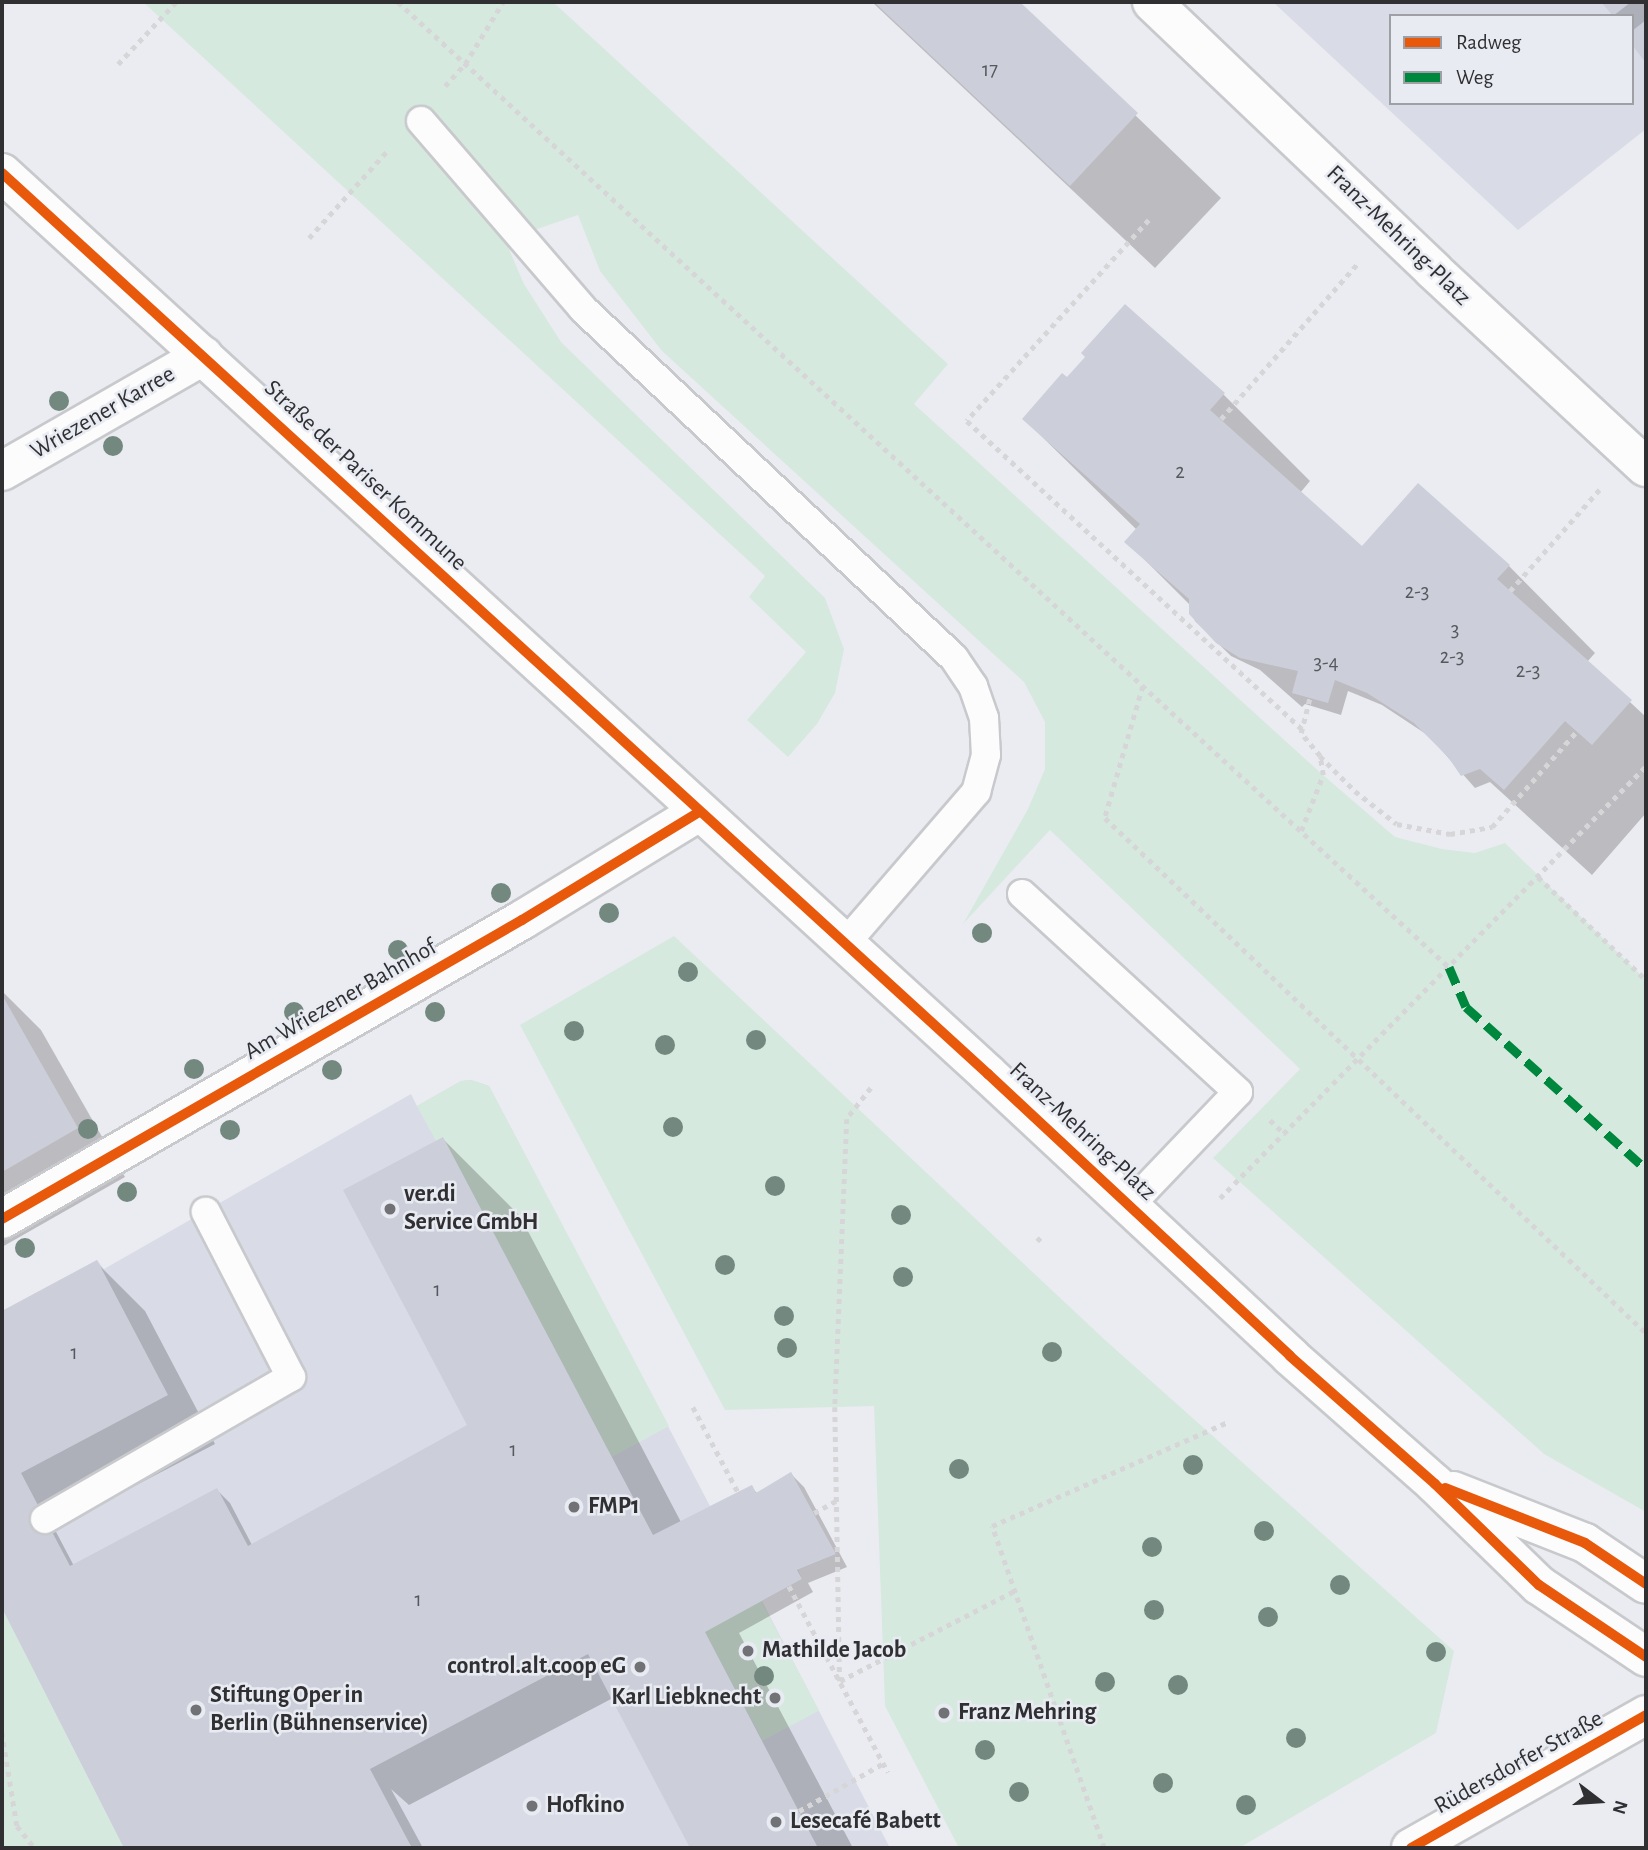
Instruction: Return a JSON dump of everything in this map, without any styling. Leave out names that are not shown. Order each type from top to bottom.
[{"type":"street","name":"Franz-Mehring-Platz","points":[[1152,2],[1389,228],[1639,460]]},
{"type":"street","name":"Straße der Pariser Kommune","points":[[2,173],[699,812]]},
{"type":"street","name":"Wriezener Karree","points":[[2,471],[203,356]]},
{"type":"street","name":"Franz-Mehring-Platz","points":[[699,812],[1130,1205],[1290,1356],[1435,1484],[1539,1585],[1646,1657]]},
{"type":"street","name":"Am Wriezener Bahnhof","points":[[2,1219],[522,920],[699,812]]},
{"type":"street","name":"Franz-Mehring-Platz","points":[[1435,1484],[1585,1543],[1646,1584]]},
{"type":"street","name":"Rüdersdorfer Straße","points":[[1411,1848],[1646,1715]]},
{"type":"lane","points":[[421,121],[583,309],[954,658],[973,686],[984,718],[986,755],[976,792],[845,944]]},
{"type":"lane","points":[[1022,894],[1238,1091],[1130,1205]]},
{"type":"lane","points":[[46,1520],[291,1377],[205,1212]]},
{"type":"path","points":[[118,64],[176,2]]},
{"type":"path","points":[[398,2],[1449,967]]},
{"type":"path","points":[[465,64],[503,2]]},
{"type":"path","points":[[1149,220],[967,421],[1302,729]]},
{"type":"path","points":[[1221,419],[1389,228]]},
{"type":"path","points":[[1510,591],[1639,460]]},
{"type":"path","points":[[1143,686],[1105,818],[1356,1060],[1646,1333]]},
{"type":"path","points":[[1310,698],[1301,733],[1355,791],[1397,824],[1450,834],[1492,827],[1577,731]]},
{"type":"path","points":[[1301,831],[1323,775],[1320,756]]},
{"type":"path","points":[[1220,1198],[1646,765]]},
{"type":"path","points":[[1538,877],[1646,980]]},
{"type":"path","points":[[840,1681],[835,1407],[846,1119],[871,1088]]},
{"type":"path","points":[[694,1407],[738,1492]]},
{"type":"path","points":[[1104,1848],[992,1526],[1228,1422]]},
{"type":"path","points":[[814,1513],[836,1501]]},
{"type":"path","points":[[789,1586],[888,1772]]},
{"type":"path","points":[[840,1681],[1014,1591]]},
{"type":"path","points":[[2,1732],[17,1826],[35,1848]]},
{"type":"path","points":[[799,1811],[884,1763]]},
{"type":"shaded area","points":[[1273,2],[1646,2],[1646,129],[1518,230]]},
{"type":"shaded area","points":[[471,1080],[489,1086],[710,1506],[752,1485],[756,1493],[791,1472],[836,1554],[798,1570],[802,1579],[762,1601],[890,1848],[2,1848],[2,1311],[97,1260],[104,1269],[411,1094],[417,1106],[461,1081]]},
{"type":"green space","points":[[143,2],[553,2],[948,364],[914,404],[1323,775],[1395,837],[1442,849],[1475,853],[1505,843],[1646,980],[1646,1512],[1544,1454],[1213,1158],[1300,1069],[1050,830],[963,924],[1028,809],[1045,769],[1045,722],[1024,682],[662,351],[600,271],[578,215],[505,240],[524,284],[561,342],[825,598],[844,649],[835,693],[817,724],[788,757],[747,720],[806,652],[749,597],[765,576]]},
{"type":"green space","points":[[674,936],[1104,1339],[1454,1651],[1436,1733],[1239,1848],[959,1848],[885,1706],[874,1406],[725,1410],[520,1025]]},
{"type":"green space","points":[[471,1080],[489,1086],[669,1426],[612,1457],[443,1138],[436,1141],[417,1106],[461,1081]]},
{"type":"green space","points":[[761,1601],[819,1710],[763,1741],[704,1631]]},
{"type":"green space","points":[[2,1608],[25,1652],[124,1848],[2,1848]]},
{"type":"building","points":[[874,2],[1020,2],[1138,113],[1070,186]]},
{"type":"building","points":[[1601,2],[1631,2],[1616,14],[1611,14]]},
{"type":"building","points":[[1646,20],[1646,63],[1634,48],[1634,29]]},
{"type":"building","points":[[1125,304],[1225,393],[1210,410],[1362,546],[1418,483],[1510,565],[1497,579],[1632,700],[1592,745],[1565,721],[1504,790],[1480,769],[1461,776],[1448,757],[1414,723],[1367,693],[1335,680],[1328,703],[1292,693],[1298,671],[1240,658],[1216,643],[1189,614],[1189,599],[1124,542],[1140,524],[1022,419],[1062,373],[1067,377],[1085,357],[1081,353]]},
{"type":"building","points":[[2,995],[78,1128],[2,1172]]},
{"type":"building","points":[[443,1137],[653,1535],[752,1485],[756,1493],[791,1472],[836,1554],[797,1570],[802,1579],[705,1632],[818,1848],[690,1848],[588,1654],[370,1769],[412,1848],[124,1848],[2,1608],[2,1311],[97,1260],[168,1395],[21,1473],[70,1566],[217,1488],[248,1546],[467,1425],[343,1190]]},
{"type":"marked path","points":[[1449,967],[1466,1007],[1646,1169]]},
{"type":"cycle path","points":[[2,173],[988,1074],[1290,1356],[1435,1484],[1539,1585],[1646,1657]]},
{"type":"cycle path","points":[[2,1219],[522,920],[699,812]]},
{"type":"cycle path","points":[[1445,1488],[1585,1543],[1646,1584]]},
{"type":"cycle path","points":[[1411,1848],[1646,1715]]},
{"type":"place","name":"ver.di Service GmbH","points":[[390,1209]]},
{"type":"place","name":"FMP1","points":[[574,1507]]},
{"type":"place","name":"Mathilde Jacob","points":[[748,1651]]},
{"type":"place","name":"control.alt.coop eG","points":[[640,1667]]},
{"type":"place","name":"Karl Liebknecht","points":[[775,1698]]},
{"type":"place","name":"Stiftung Oper in Berlin (Bühnenservice)","points":[[196,1710]]},
{"type":"place","name":"Franz Mehring","points":[[944,1713]]},
{"type":"place","name":"Hofkino","points":[[532,1806]]},
{"type":"place","name":"Lesecafé Babett","points":[[776,1822]]}]
